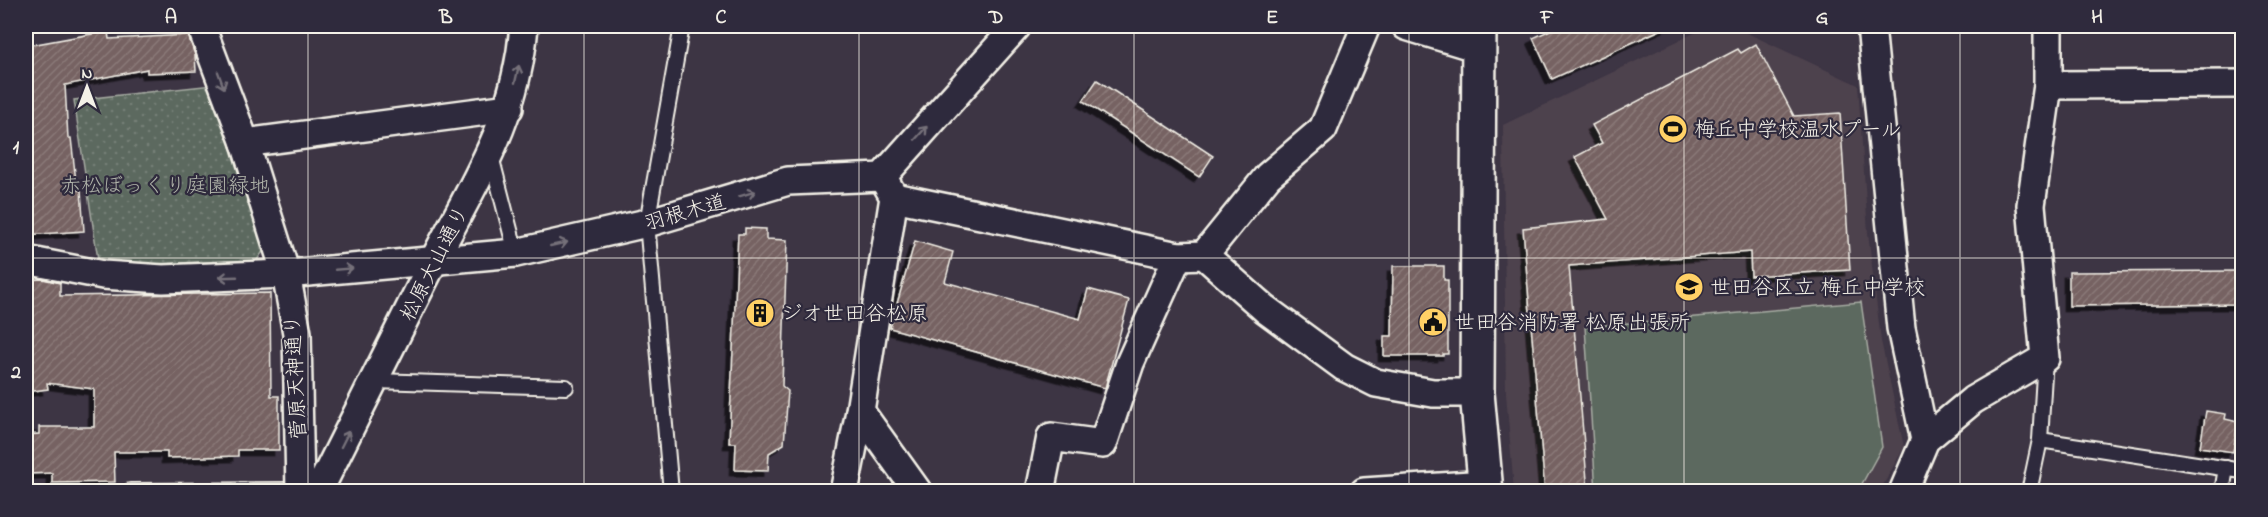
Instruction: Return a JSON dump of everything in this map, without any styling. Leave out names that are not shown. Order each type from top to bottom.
[{"type":"street","name":"菅原天神通り","points":[[201,26],[245,143],[286,274],[297,333],[306,491]]},
{"type":"street","name":"松原大山通り","points":[[306,491],[375,381],[434,261],[490,156],[508,108],[522,50],[524,26]]},
{"type":"street","points":[[843,492],[860,411],[888,187],[1017,26]]},
{"type":"street","points":[[1040,492],[1051,437],[1103,444],[1130,363],[1191,255],[1268,176],[1323,129],[1366,26]]},
{"type":"street","points":[[1406,26],[1465,44],[1479,35]]},
{"type":"street","points":[[1871,26],[1901,328],[1925,440]]},
{"type":"street","points":[[1903,492],[1925,440],[1973,400],[2045,358],[2031,204],[2048,85],[2048,26]]},
{"type":"street","points":[[1364,492],[1486,488],[1478,393],[1479,35]]},
{"type":"street","points":[[2048,85],[2242,84]]},
{"type":"street","points":[[245,143],[508,108]]},
{"type":"street","name":"羽根木道","points":[[26,260],[103,275],[163,279],[286,274],[516,253],[647,224],[788,181],[888,187],[1191,255]]},
{"type":"street","points":[[1191,255],[1344,367],[1376,383],[1432,393],[1478,393]]},
{"type":"street","points":[[860,411],[918,492]]},
{"type":"lane","points":[[671,492],[671,471],[647,224],[682,26]]},
{"type":"lane","points":[[490,156],[516,253]]},
{"type":"lane","points":[[2029,492],[2040,440],[2045,358]]},
{"type":"lane","points":[[375,381],[566,387]]},
{"type":"lane","points":[[2040,440],[2242,471]]},
{"type":"lane","points":[[2222,492],[2226,468]]},
{"type":"lane","points":[[130,491],[306,491]]},
{"type":"shaded area","name":"世田谷区立 梅丘中学校","points":[[1709,26],[1732,26],[1858,85],[1868,233],[1881,341],[1904,447],[1880,491],[1514,491],[1506,393],[1503,125]]},
{"type":"green space","name":"赤松ぼっくり庭園緑地","points":[[213,85],[267,246],[257,260],[99,266],[74,100]]},
{"type":"green space","points":[[1861,302],[1882,447],[1858,491],[1596,491],[1585,327]]},
{"type":"building","points":[[1559,26],[1669,26],[1552,79],[1533,38]]},
{"type":"building","points":[[108,31],[109,39],[188,35],[195,55],[196,71],[147,73],[147,69],[65,85],[68,138],[71,138],[77,190],[81,190],[84,231],[26,235],[26,46]]},
{"type":"building","points":[[1756,44],[1794,116],[1840,113],[1850,270],[1751,276],[1750,252],[1569,266],[1588,492],[1545,492],[1523,228],[1608,219],[1575,157],[1602,143],[1592,125],[1738,49],[1741,53]]},
{"type":"building","points":[[1097,80],[1213,156],[1199,177],[1083,101]]},
{"type":"building","name":"ジオ世田谷松原","points":[[745,228],[766,229],[766,239],[787,240],[782,386],[788,391],[784,444],[769,453],[768,471],[735,470],[736,443],[729,443],[738,234],[745,234]]},
{"type":"building","points":[[915,241],[953,252],[945,282],[1080,319],[1088,289],[1129,300],[1105,388],[890,328]]},
{"type":"building","points":[[1393,266],[1444,266],[1444,280],[1448,280],[1448,354],[1443,354],[1443,356],[1384,356],[1384,336],[1392,336]]},
{"type":"building","points":[[2242,271],[2242,304],[2069,306],[2069,272]]},
{"type":"building","points":[[43,279],[60,283],[60,296],[270,293],[271,396],[279,396],[279,450],[238,450],[238,456],[167,458],[167,452],[114,452],[115,482],[52,483],[52,473],[27,474],[26,435],[39,434],[39,427],[94,427],[94,389],[47,383],[48,389],[26,392],[26,280]]},
{"type":"building","points":[[2206,411],[2226,414],[2225,419],[2238,422],[2233,452],[2200,447]]},
{"type":"place","name":"梅丘中学校温水プール","points":[[1673,129]]},
{"type":"place","name":"世田谷区立 梅丘中学校","points":[[1689,287]]},
{"type":"place","name":"ジオ世田谷松原","points":[[760,313]]},
{"type":"place","name":"世田谷消防署 松原出張所","points":[[1433,322]]}]
